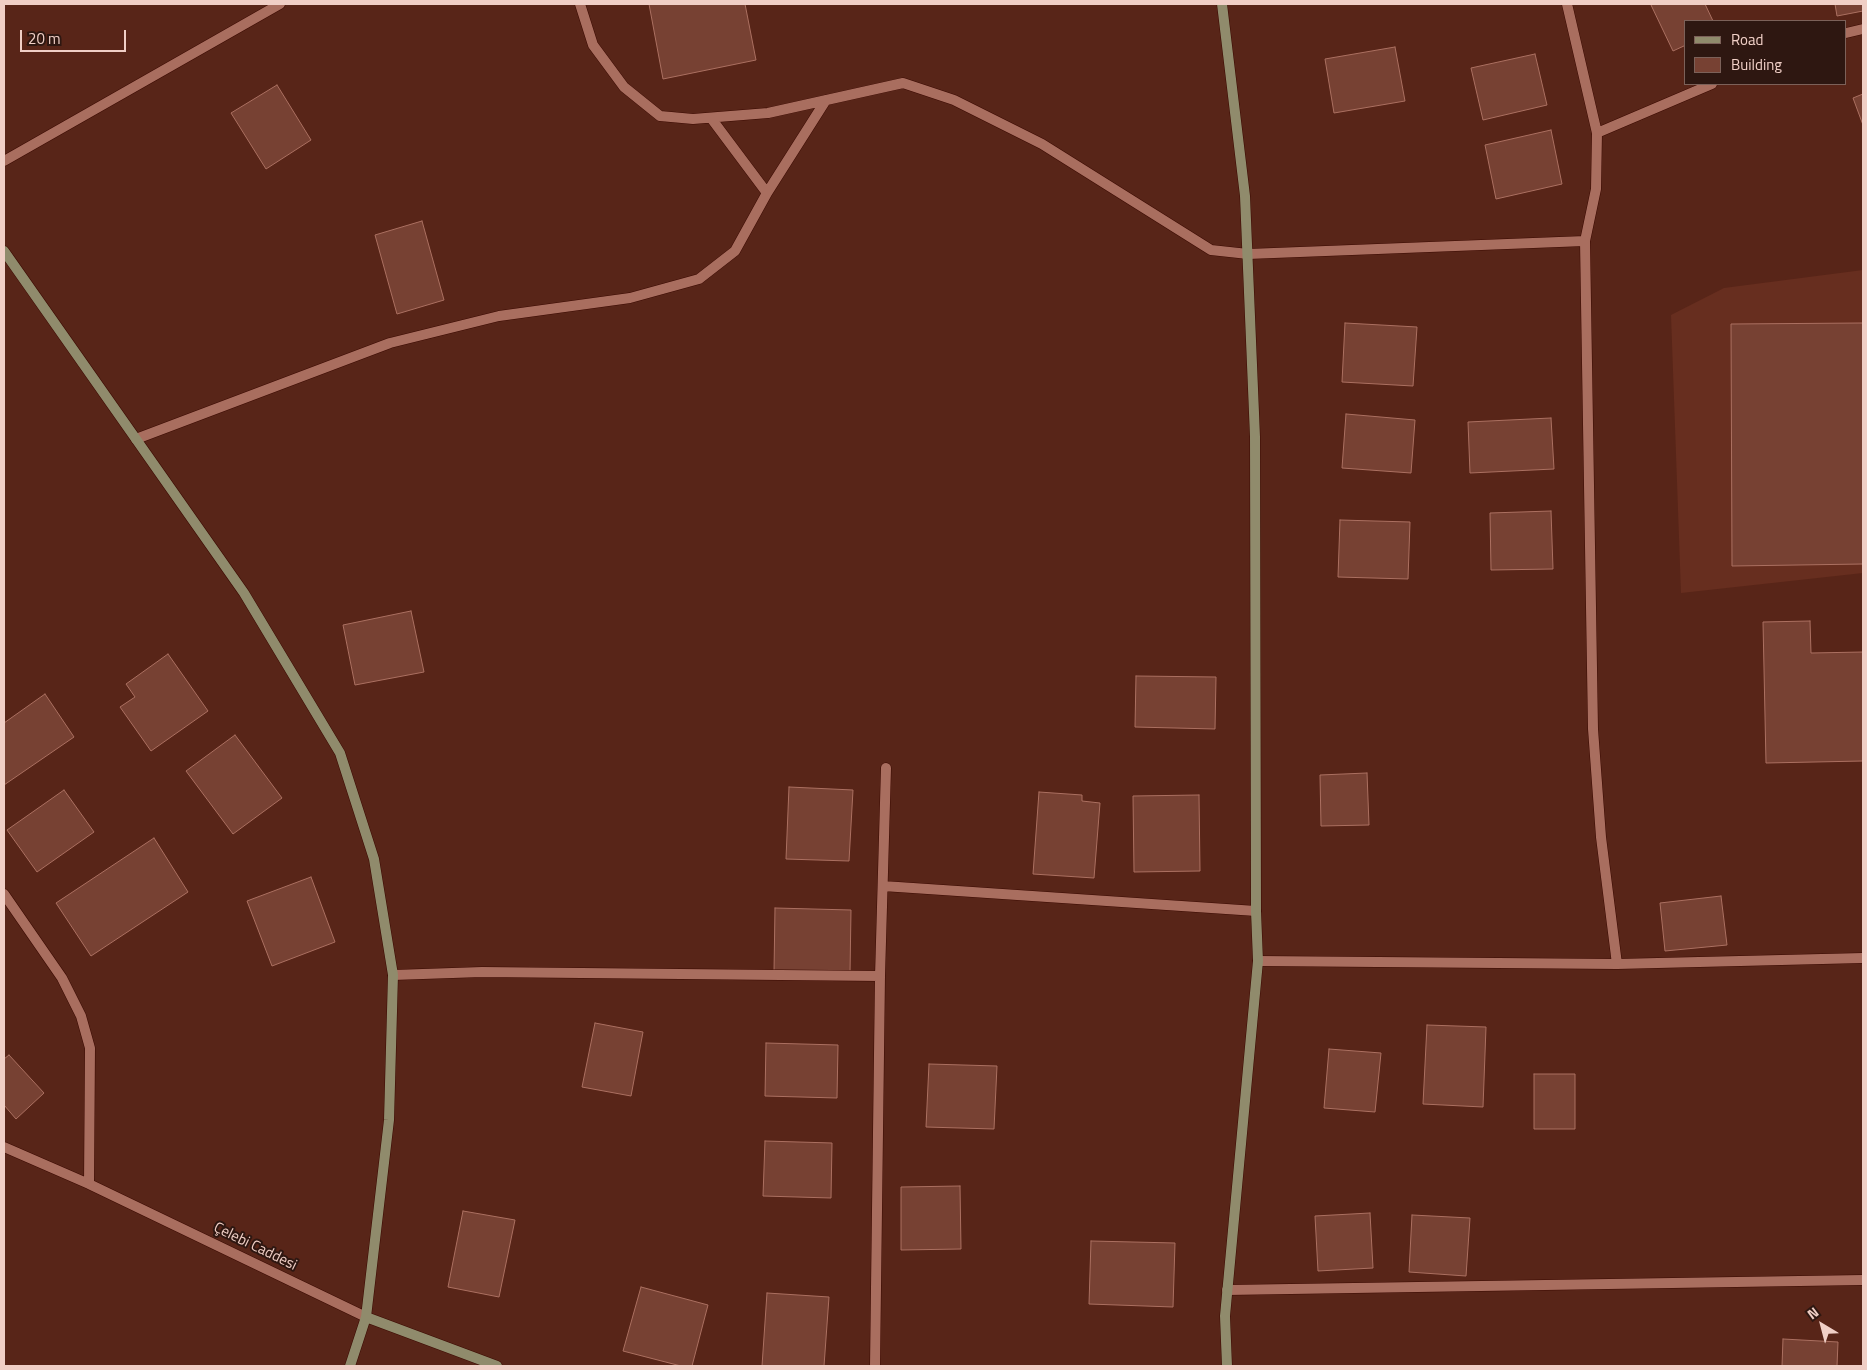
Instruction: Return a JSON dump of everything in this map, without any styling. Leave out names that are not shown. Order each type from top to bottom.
[{"type":"street","points":[[4,161],[280,4]]},
{"type":"street","points":[[580,4],[593,45],[624,87],[660,116],[693,119],[768,113],[903,83],[954,100],[1042,144],[1211,250],[1248,254],[1584,240]]},
{"type":"street","points":[[1222,4],[1245,196],[1256,436],[1256,911],[1258,961],[1225,1316],[1228,1366]]},
{"type":"street","points":[[1567,4],[1597,133],[1596,189],[1584,240],[1593,729],[1601,837],[1617,964]]},
{"type":"street","points":[[1847,33],[1863,29]]},
{"type":"street","points":[[1597,133],[1710,85]]},
{"type":"street","points":[[136,438],[390,342],[499,316],[630,298],[699,279],[734,251],[767,193],[826,100]]},
{"type":"street","points":[[711,118],[767,193]]},
{"type":"street","points":[[4,251],[244,593],[340,753],[374,859],[393,975],[389,1120],[366,1317],[350,1366]]},
{"type":"street","points":[[875,1366],[880,976],[886,768]]},
{"type":"street","points":[[883,886],[1256,911]]},
{"type":"street","points":[[4,894],[62,978],[81,1016],[90,1048],[89,1184]]},
{"type":"street","points":[[1258,961],[1617,964],[1863,958]]},
{"type":"street","points":[[393,975],[482,972],[880,976]]},
{"type":"street","name":"Çelebi Caddesi","points":[[4,1147],[89,1184],[366,1317],[497,1366]]},
{"type":"street","points":[[1227,1290],[1863,1280]]},
{"type":"shaded area","points":[[1863,270],[1863,573],[1681,593],[1671,315],[1724,288]]},
{"type":"building","points":[[649,4],[745,4],[756,60],[663,79]]},
{"type":"building","points":[[1705,4],[1713,20],[1684,20],[1684,46],[1673,51],[1651,5]]},
{"type":"building","points":[[1835,4],[1863,4],[1863,11],[1837,16]]},
{"type":"building","points":[[1395,47],[1405,101],[1334,113],[1325,59]]},
{"type":"building","points":[[1535,54],[1547,105],[1483,120],[1471,68]]},
{"type":"building","points":[[277,85],[311,140],[266,169],[231,113]]},
{"type":"building","points":[[1863,94],[1863,125],[1853,98]]},
{"type":"building","points":[[1551,130],[1562,184],[1496,199],[1485,145]]},
{"type":"building","points":[[422,221],[444,300],[397,314],[375,235]]},
{"type":"building","points":[[1345,323],[1417,327],[1413,386],[1342,382]]},
{"type":"building","points":[[1863,323],[1863,564],[1732,566],[1731,324]]},
{"type":"building","points":[[1346,414],[1415,420],[1411,473],[1342,468]]},
{"type":"building","points":[[1551,418],[1554,469],[1470,473],[1468,422]]},
{"type":"building","points":[[1551,511],[1553,569],[1491,570],[1490,513]]},
{"type":"building","points":[[1340,520],[1410,522],[1408,579],[1338,577]]},
{"type":"building","points":[[411,611],[424,672],[355,685],[343,625]]},
{"type":"building","points":[[1810,621],[1811,653],[1863,652],[1863,761],[1766,763],[1763,622]]},
{"type":"building","points":[[168,654],[208,711],[151,751],[120,707],[135,697],[126,684]]},
{"type":"building","points":[[1136,676],[1216,677],[1215,729],[1135,727]]},
{"type":"building","points":[[45,694],[74,737],[4,785],[4,723]]},
{"type":"building","points":[[235,735],[282,798],[233,834],[186,771]]},
{"type":"building","points":[[1367,773],[1369,825],[1321,826],[1320,775]]},
{"type":"building","points":[[789,787],[853,790],[849,861],[786,859]]},
{"type":"building","points":[[64,790],[94,832],[37,872],[7,830]]},
{"type":"building","points":[[1039,792],[1082,795],[1082,801],[1100,803],[1094,878],[1033,874]]},
{"type":"building","points":[[1199,795],[1200,871],[1134,872],[1133,796]]},
{"type":"building","points":[[154,838],[188,892],[91,956],[56,903]]},
{"type":"building","points":[[311,877],[335,942],[272,966],[247,901]]},
{"type":"building","points":[[1721,896],[1727,945],[1665,951],[1660,903]]},
{"type":"building","points":[[775,908],[851,910],[850,973],[774,972]]},
{"type":"building","points":[[595,1023],[643,1032],[631,1096],[582,1087]]},
{"type":"building","points":[[1427,1025],[1486,1027],[1483,1107],[1423,1104]]},
{"type":"building","points":[[766,1043],[838,1045],[837,1098],[765,1096]]},
{"type":"building","points":[[1329,1049],[1381,1053],[1375,1112],[1324,1108]]},
{"type":"building","points":[[9,1055],[44,1093],[16,1119],[4,1105],[4,1059]]},
{"type":"building","points":[[929,1064],[997,1066],[994,1129],[926,1127]]},
{"type":"building","points":[[1534,1074],[1575,1074],[1575,1129],[1534,1129]]},
{"type":"building","points":[[765,1141],[832,1143],[831,1198],[763,1196]]},
{"type":"building","points":[[960,1186],[961,1249],[901,1250],[901,1187]]},
{"type":"building","points":[[463,1211],[515,1220],[499,1297],[448,1287]]},
{"type":"building","points":[[1370,1213],[1373,1268],[1318,1271],[1315,1216]]},
{"type":"building","points":[[1412,1215],[1470,1218],[1466,1276],[1409,1272]]},
{"type":"building","points":[[1091,1241],[1175,1243],[1173,1307],[1089,1304]]},
{"type":"building","points":[[641,1287],[708,1305],[692,1366],[681,1366],[623,1351]]},
{"type":"building","points":[[767,1293],[829,1297],[824,1366],[762,1366]]},
{"type":"building","points":[[1783,1339],[1838,1342],[1837,1366],[1782,1366]]}]
